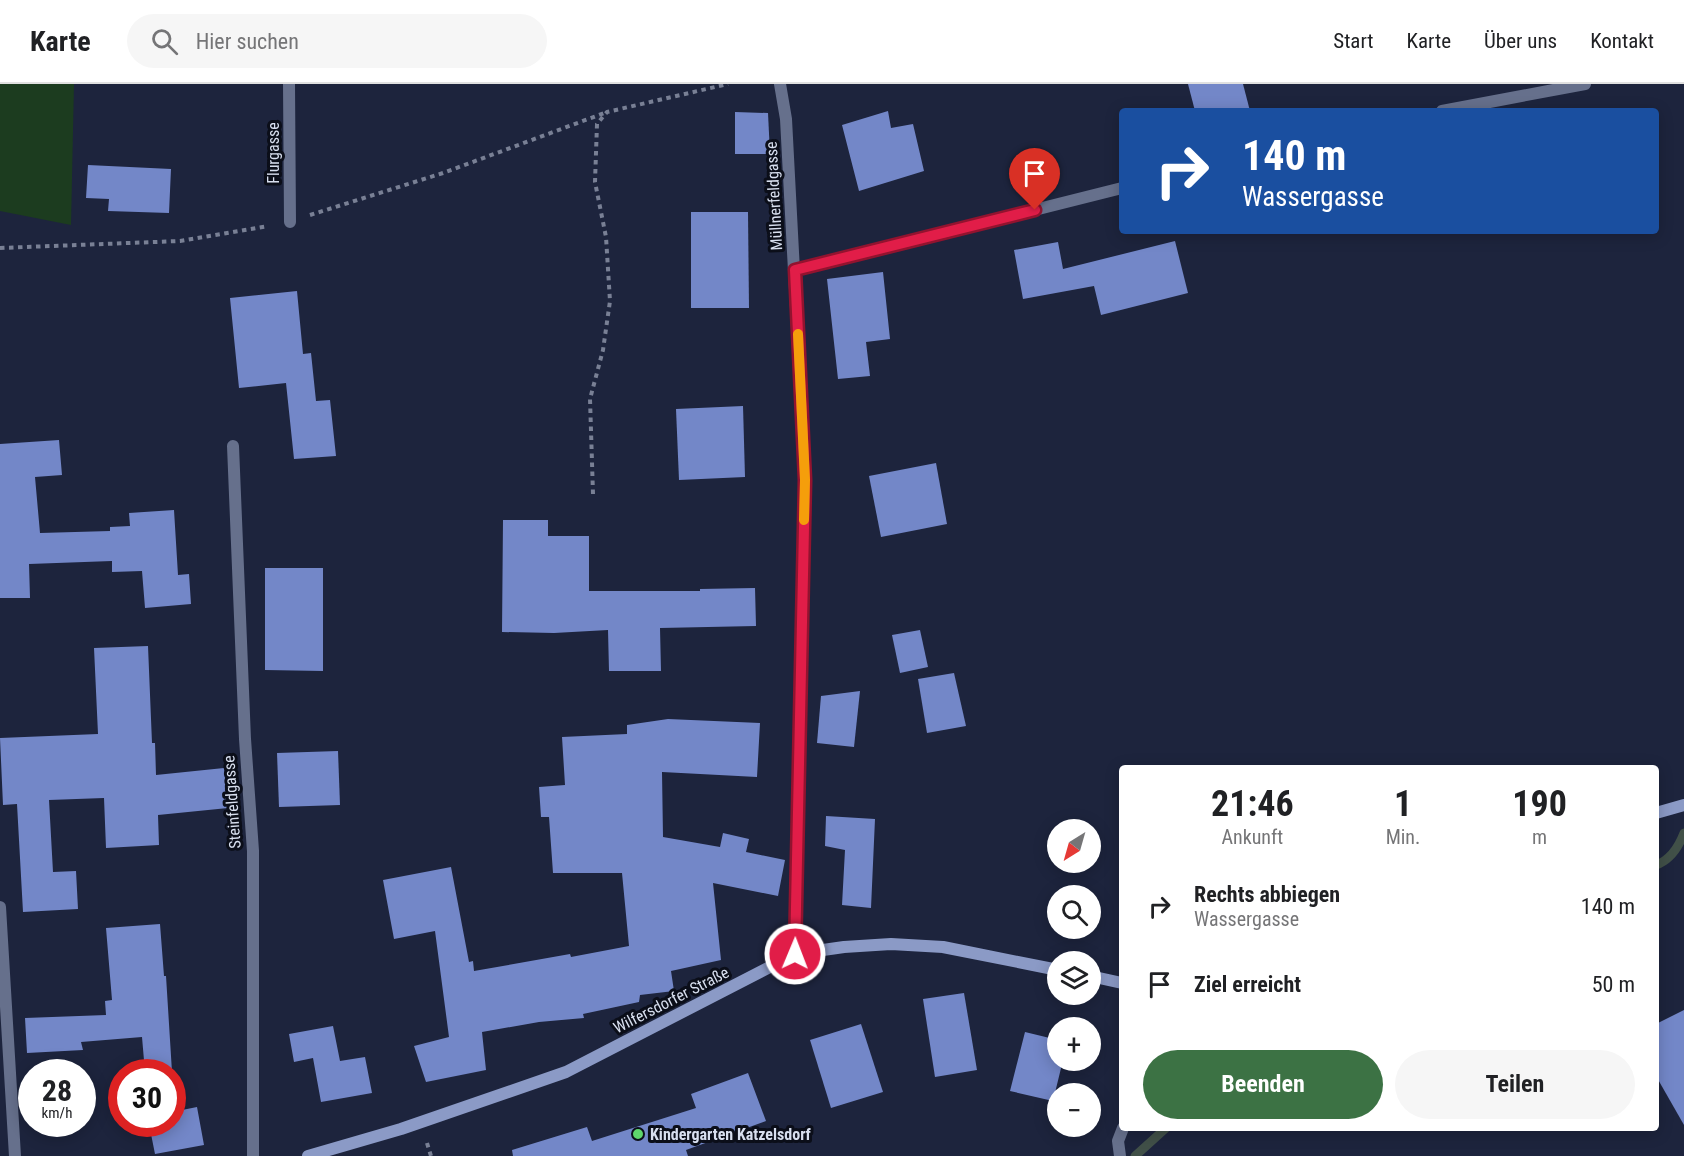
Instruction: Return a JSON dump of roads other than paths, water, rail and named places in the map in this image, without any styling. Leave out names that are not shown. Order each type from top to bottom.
[{"type":"street","name":"Flurgasse","points":[[289,84],[290,222]]},
{"type":"street","name":"Müllnerfeldgasse","points":[[780,84],[786,119],[805,480],[795,954]]},
{"type":"street","points":[[1458,108],[1585,84]]},
{"type":"street","points":[[795,270],[1119,189]]},
{"type":"street","name":"Steinfeldgasse","points":[[233,446],[245,739],[253,851],[253,1156]]},
{"type":"street","points":[[1659,812],[1684,805]]},
{"type":"street","points":[[0,907],[15,1156]]},
{"type":"street","name":"Wilfersdorfer Straße","points":[[308,1156],[401,1129],[566,1072],[795,954],[844,947],[891,944],[943,947],[1047,968]]},
{"type":"street","points":[[1101,978],[1119,982]]},
{"type":"street","points":[[1120,1155],[1118,1141],[1122,1131]]},
{"type":"waterway","points":[[1659,864],[1673,852],[1684,833]]},
{"type":"waterway","points":[[1135,1156],[1163,1131]]},
{"type":"place","name":"Kindergarten Katzelsdorf","points":[[638,1134]]}]
